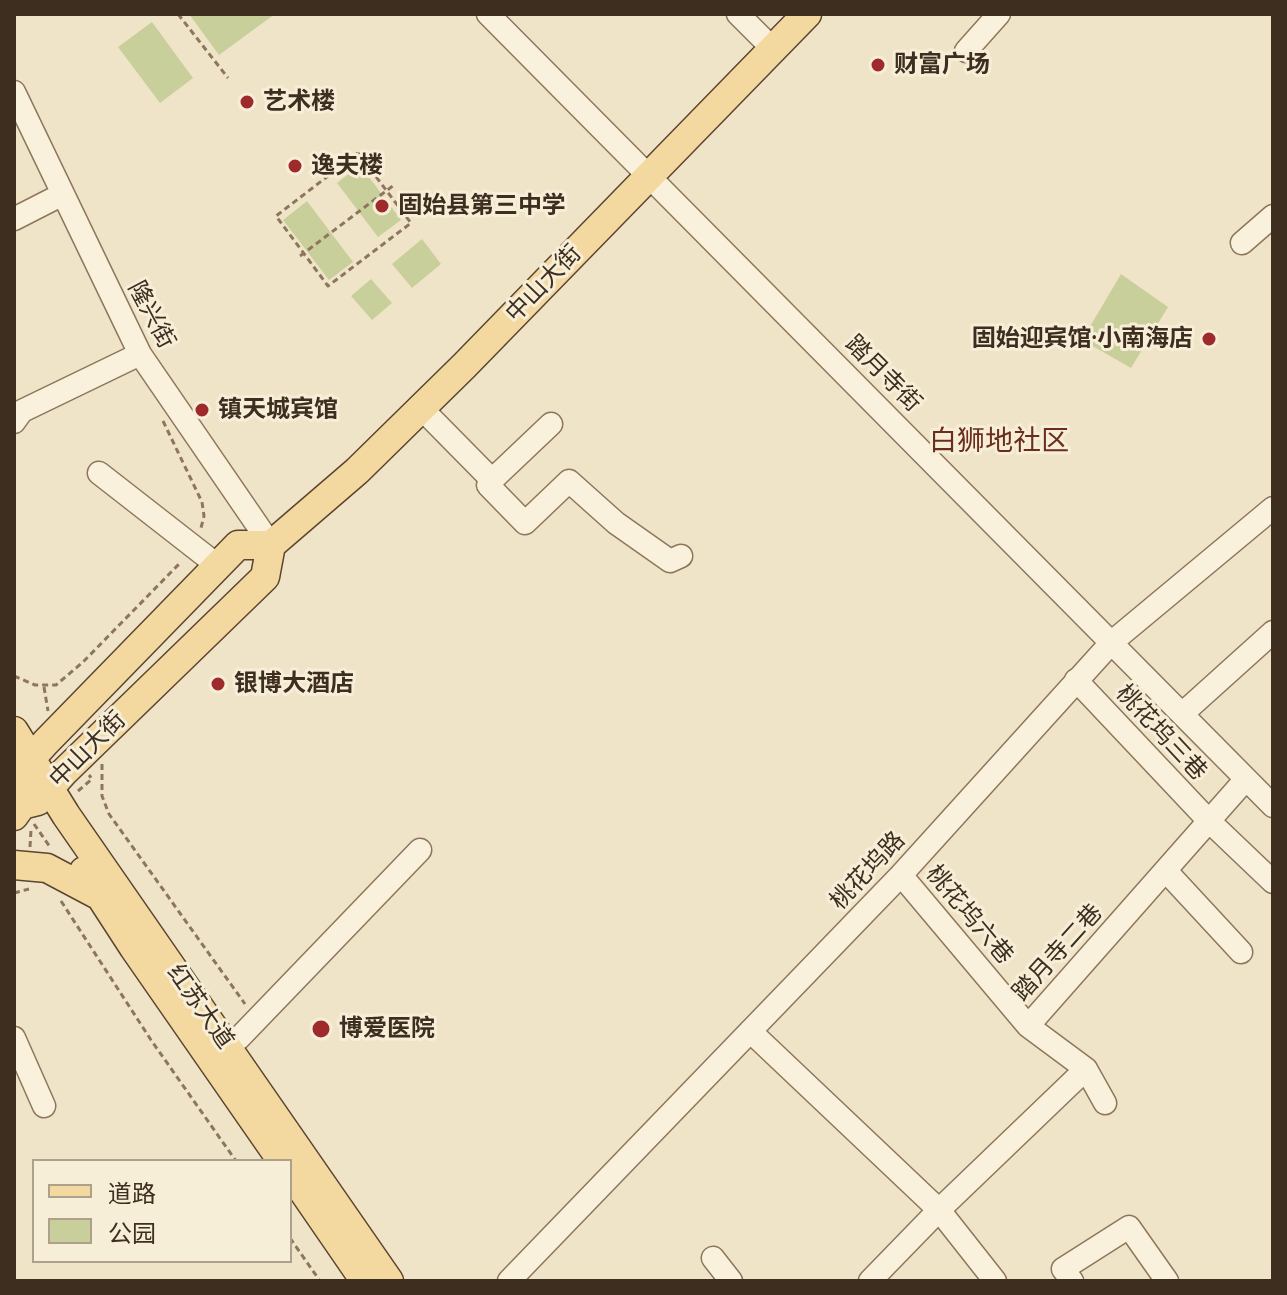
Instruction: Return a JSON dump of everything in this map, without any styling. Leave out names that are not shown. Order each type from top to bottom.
[{"type":"main road","name":"中山大街","points":[[271,545],[238,545],[21,764],[31,802],[265,577],[271,545],[357,471],[421,408],[807,14]]},
{"type":"main road","points":[[14,731],[21,764]]},
{"type":"main road","name":"红苏大道","points":[[31,802],[100,896],[281,1159]]},
{"type":"main road","name":"红苏大道","points":[[31,802],[389,1281]]},
{"type":"main road","points":[[14,865],[47,868],[100,896]]},
{"type":"main road","points":[[292,1175],[365,1281]]},
{"type":"street","name":"踏月寺街","points":[[488,14],[1273,806]]},
{"type":"street","points":[[738,14],[772,48]]},
{"type":"street","points":[[966,51],[999,14]]},
{"type":"street","name":"隆兴街","points":[[14,92],[140,354],[271,545]]},
{"type":"street","points":[[14,219],[61,195]]},
{"type":"street","points":[[1242,243],[1273,216]]},
{"type":"street","points":[[14,422],[22,411],[140,354]]},
{"type":"street","points":[[421,408],[492,480]]},
{"type":"street","points":[[551,424],[488,485],[525,523],[569,481],[616,523],[670,561],[681,556]]},
{"type":"street","points":[[99,473],[217,565]]},
{"type":"street","name":"桃花坞路","points":[[509,1281],[901,875],[1112,642],[1273,508]]},
{"type":"street","points":[[1182,714],[1273,632]]},
{"type":"street","name":"桃花坞三巷","points":[[1076,680],[1209,821],[1273,882]]},
{"type":"street","name":"踏月寺二巷","points":[[1086,1069],[1028,1026],[1246,779]]},
{"type":"street","points":[[239,1038],[420,850]]},
{"type":"street","points":[[1166,871],[1241,952]]},
{"type":"street","name":"桃花坞六巷","points":[[901,875],[1028,1026]]},
{"type":"street","points":[[750,1031],[939,1210],[995,1281]]},
{"type":"street","points":[[14,1038],[44,1106]]},
{"type":"street","points":[[870,1281],[1086,1069],[1105,1103]]},
{"type":"street","points":[[1067,1275],[1129,1227],[1167,1281]]},
{"type":"street","points":[[713,1258],[731,1281]]},
{"type":"path","points":[[178,14],[228,78]]},
{"type":"path","points":[[358,153],[386,191],[411,223],[328,286],[276,216],[358,153]]},
{"type":"path","points":[[302,254],[394,185]]},
{"type":"path","points":[[14,676],[44,687],[56,685],[83,662],[193,546],[199,535],[204,516],[202,502],[157,410]]},
{"type":"path","points":[[44,687],[49,720]]},
{"type":"path","points":[[105,754],[100,780],[109,814],[256,1020]]},
{"type":"path","points":[[92,779],[100,780]]},
{"type":"path","points":[[14,893],[38,889]]},
{"type":"path","points":[[58,897],[151,1040],[235,1159]]},
{"type":"path","points":[[292,1241],[320,1281]]},
{"type":"green space","points":[[189,14],[275,14],[219,55]]},
{"type":"green space","points":[[152,22],[193,78],[160,103],[118,47]]},
{"type":"green space","points":[[360,165],[401,220],[378,237],[337,183]]},
{"type":"green space","points":[[307,201],[353,262],[329,280],[283,220]]},
{"type":"green space","points":[[422,239],[441,264],[412,288],[392,264]]},
{"type":"green space","points":[[1121,274],[1168,307],[1131,368],[1082,340]]},
{"type":"green space","points":[[371,279],[392,303],[372,320],[351,296]]},
{"type":"place","name":"财富广场","points":[[878,65]]},
{"type":"place","name":"艺术楼","points":[[247,102]]},
{"type":"place","name":"逸夫楼","points":[[295,166]]},
{"type":"place","name":"固始县第三中学","points":[[382,206]]},
{"type":"place","name":"固始迎宾馆·小南海店","points":[[1209,339]]},
{"type":"place","name":"镇天城宾馆","points":[[202,410]]},
{"type":"place","name":"银博大酒店","points":[[218,684]]},
{"type":"place","name":"博爱医院","points":[[321,1029]]},
{"type":"district","name":"白狮地社区","points":[[999,442]]}]
